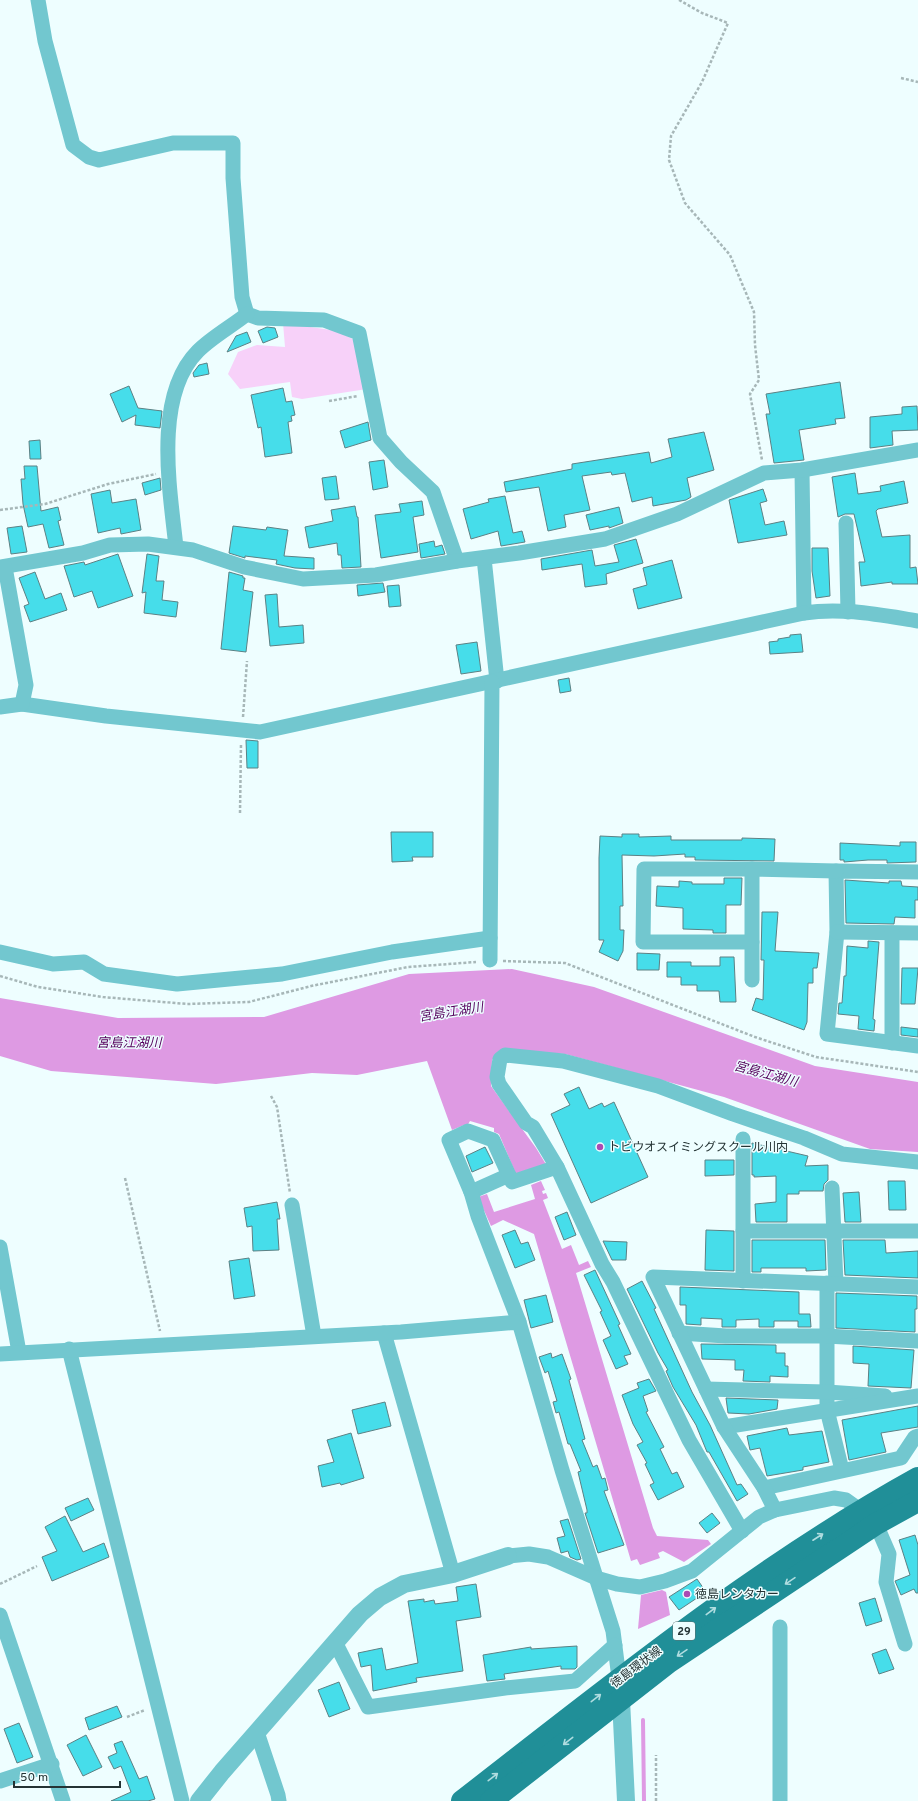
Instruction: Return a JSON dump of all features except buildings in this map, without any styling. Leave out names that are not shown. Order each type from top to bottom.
[{"type":"main road","name":"徳島環状線","points":[[490,1801],[620,1689],[742,1589],[868,1517],[918,1478]]},
{"type":"main road","name":"徳島環状線","points":[[868,1517],[918,1501]]},
{"type":"main road","name":"徳島環状線","points":[[462,1801],[620,1689]]},
{"type":"street","points":[[38,0],[45,41],[73,145],[89,156],[99,160],[173,143],[233,144],[233,178],[242,297],[247,314]]},
{"type":"street","points":[[247,314],[258,318],[324,320],[359,333],[380,438],[401,462],[433,492],[457,561]]},
{"type":"street","points":[[176,548],[168,471],[168,424],[180,377],[198,351],[247,314]]},
{"type":"street","points":[[22,704],[26,685],[3,567],[83,553],[110,545],[148,544],[193,550],[262,572],[303,579],[376,575],[457,561],[605,539],[677,514],[764,473],[802,470],[918,450]]},
{"type":"street","points":[[802,470],[804,613]]},
{"type":"street","points":[[846,524],[848,612]]},
{"type":"street","points":[[484,558],[494,681],[490,960]]},
{"type":"street","points":[[0,707],[22,704],[106,716],[260,732],[804,613],[823,610],[918,621]]},
{"type":"street","points":[[752,942],[643,942],[644,869],[918,872]]},
{"type":"street","points":[[752,869],[752,980]]},
{"type":"street","points":[[836,871],[838,932],[827,1034],[918,1046]]},
{"type":"street","points":[[838,932],[918,933]]},
{"type":"street","points":[[892,933],[892,1043]]},
{"type":"street","points":[[0,952],[53,964],[84,962],[104,974],[177,984],[282,974],[392,952],[490,938]]},
{"type":"street","points":[[742,1531],[689,1440],[614,1282],[602,1264],[557,1167],[533,1127],[526,1123],[499,1084],[498,1077],[500,1059],[505,1056],[563,1061],[658,1086],[732,1114],[804,1138],[842,1154],[918,1162]]},
{"type":"street","points":[[557,1167],[512,1182],[493,1140],[468,1132],[449,1140],[471,1192],[478,1216],[520,1322],[613,1631],[620,1689],[626,1801]]},
{"type":"street","points":[[743,1139],[743,1281]]},
{"type":"street","points":[[471,1192],[509,1175]]},
{"type":"street","points":[[832,1188],[834,1230],[832,1284],[826,1336],[827,1410],[842,1470]]},
{"type":"street","points":[[292,1205],[314,1336]]},
{"type":"street","points":[[743,1231],[918,1231]]},
{"type":"street","points":[[0,1247],[19,1352]]},
{"type":"street","points":[[775,1510],[764,1488],[724,1426],[653,1277],[918,1287]]},
{"type":"street","points":[[0,1354],[384,1333],[520,1322]]},
{"type":"street","points":[[384,1333],[453,1574]]},
{"type":"street","points":[[680,1333],[726,1336],[826,1336],[918,1341]]},
{"type":"street","points":[[69,1350],[182,1801]]},
{"type":"street","points":[[706,1389],[876,1394],[898,1399]]},
{"type":"street","points":[[724,1426],[918,1396]]},
{"type":"street","points":[[764,1488],[901,1458],[915,1437],[918,1436]]},
{"type":"street","points":[[199,1801],[335,1642],[360,1614],[380,1597],[404,1584],[453,1574],[508,1556],[530,1554],[548,1557],[596,1578],[617,1584],[640,1587],[666,1581],[692,1571],[758,1518],[775,1510],[834,1498],[846,1500],[868,1517],[888,1554],[886,1582],[905,1644]]},
{"type":"street","points":[[0,1615],[52,1764],[63,1801]]},
{"type":"street","points":[[780,1627],[780,1801]]},
{"type":"street","points":[[335,1642],[368,1707],[505,1688],[575,1681],[615,1644]]},
{"type":"street","points":[[257,1732],[279,1801]]},
{"type":"street","points":[[0,1781],[52,1764]]},
{"type":"path","points":[[679,0],[702,13],[728,23],[702,82],[671,136],[669,160],[685,203],[730,256],[754,312],[755,345],[759,380],[750,394],[764,473]]},
{"type":"path","points":[[901,78],[918,82]]},
{"type":"path","points":[[329,401],[372,393]]},
{"type":"path","points":[[0,510],[45,504],[108,484],[168,471]]},
{"type":"path","points":[[490,960],[565,963],[755,1036],[816,1057],[918,1072]]},
{"type":"path","points":[[271,1096],[277,1107],[292,1205]]},
{"type":"path","points":[[125,1178],[163,1344]]},
{"type":"path","points":[[0,1584],[37,1566]]},
{"type":"path","points":[[656,1755],[656,1801]]},
{"type":"shaded area","points":[[283,323],[338,331],[356,341],[367,389],[302,399],[292,397],[290,382],[240,389],[228,374],[238,352],[257,345],[285,347]]},
{"type":"water","name":"宮島江湖川","points":[[512,969],[594,987],[815,1066],[918,1082],[918,1152],[870,1149],[724,1097],[565,1054],[500,1050],[492,1060],[491,1086],[536,1148],[547,1166],[516,1174],[499,1134],[494,1132],[494,1128],[470,1121],[467,1126],[464,1125],[452,1130],[427,1061],[357,1075],[312,1073],[216,1084],[51,1071],[0,1056],[0,998],[118,1018],[264,1017],[409,974]]},
{"type":"water","points":[[541,1181],[545,1190],[542,1191],[543,1194],[546,1193],[548,1198],[543,1200],[562,1249],[571,1245],[579,1265],[588,1261],[591,1267],[576,1273],[653,1528],[657,1536],[708,1540],[711,1544],[684,1562],[663,1551],[658,1553],[660,1558],[640,1565],[637,1559],[631,1561],[534,1234],[503,1220],[491,1226],[478,1197],[487,1194],[494,1212],[535,1199],[531,1185]]},
{"type":"water","points":[[662,1590],[666,1592],[670,1615],[638,1629],[641,1595]]},
{"type":"waterway","points":[[643,1720],[644,1801]]},
{"type":"place","name":"トビウオスイミングスクール川内","points":[[600,1147]]},
{"type":"place","name":"徳島レンタカー","points":[[687,1594]]}]
